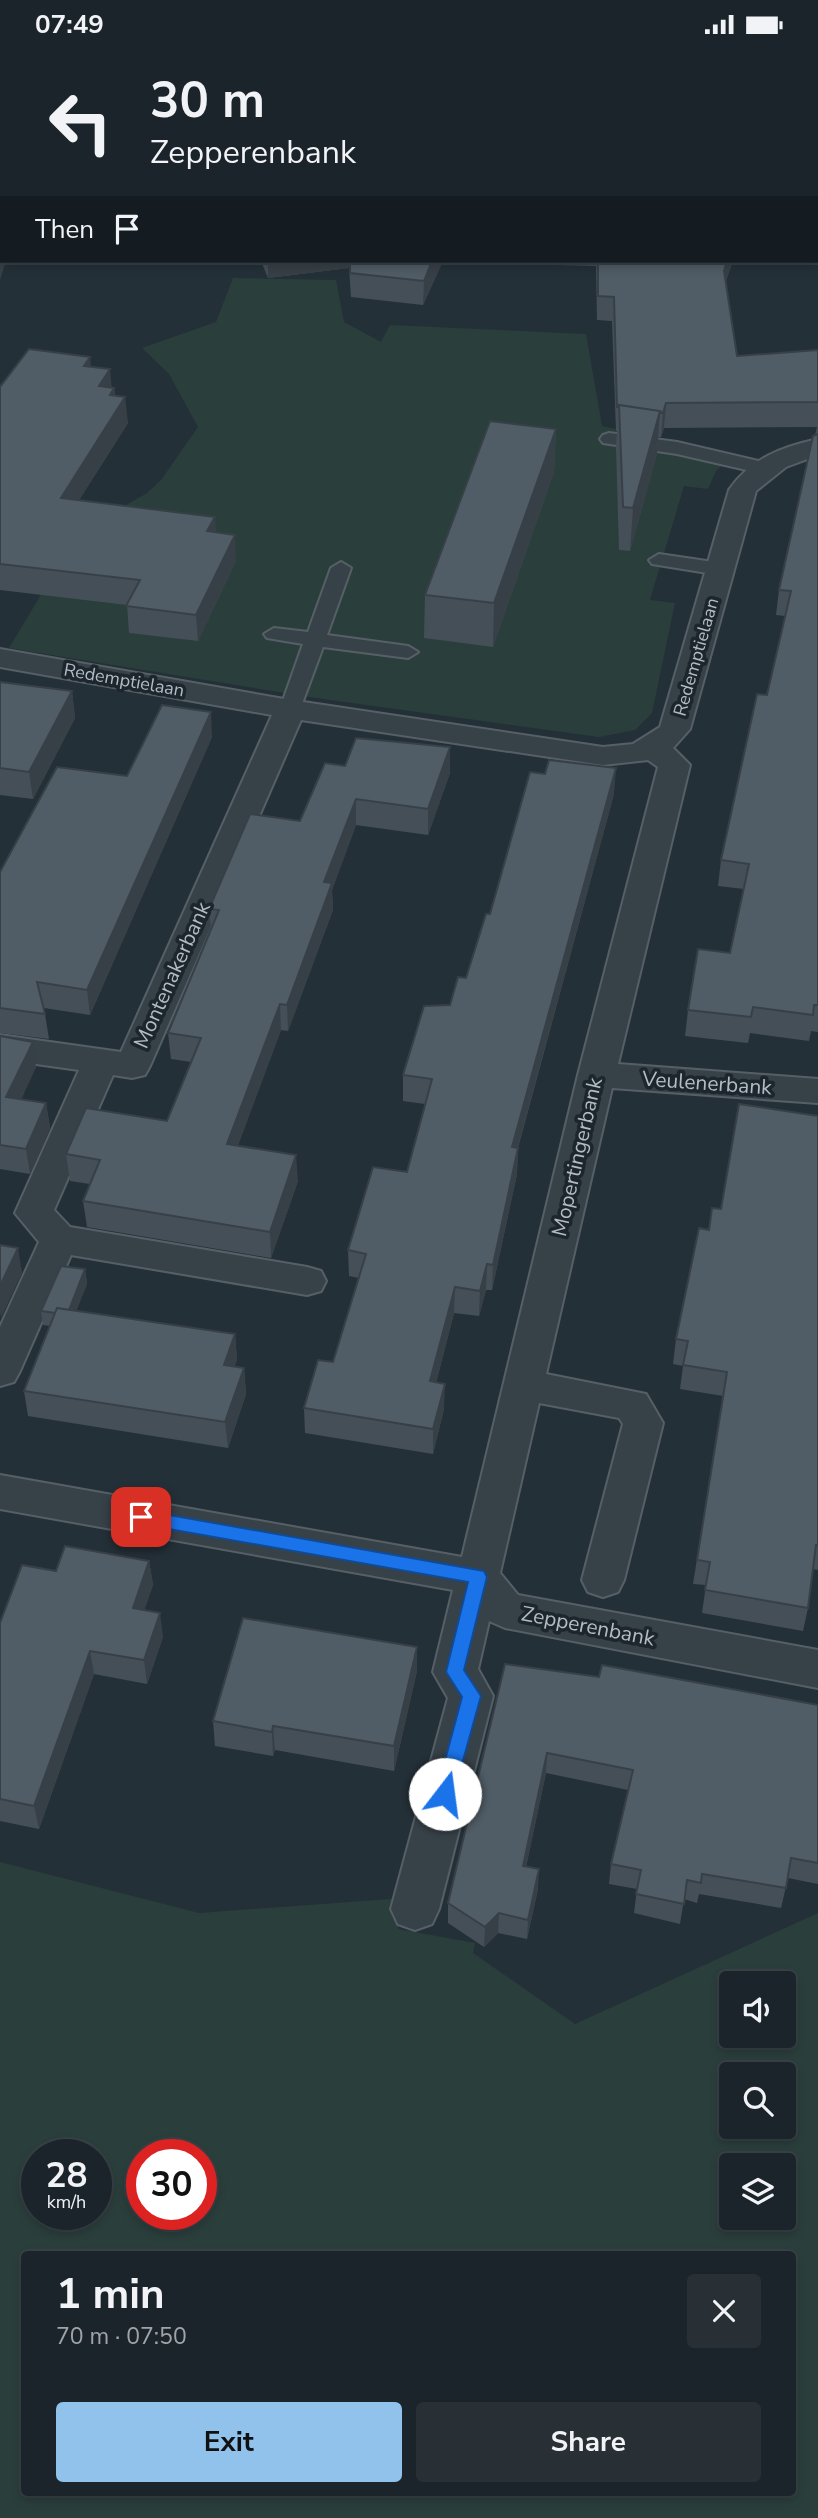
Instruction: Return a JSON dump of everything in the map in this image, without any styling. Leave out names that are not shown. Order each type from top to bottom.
[{"type":"street","name":"Redemptielaan","points":[[0,658],[290,709],[603,756],[628,755],[653,748],[667,740],[675,729],[743,490],[764,468],[800,451],[818,447]]},
{"type":"street","name":"Montenakerbank","points":[[101,1061],[132,1066],[290,709]]},
{"type":"street","name":"Mopertingerbank","points":[[415,1909],[471,1696],[455,1672],[525,1385],[596,1075],[674,765],[653,748]]},
{"type":"street","points":[[0,1047],[101,1061],[34,1213],[59,1239],[307,1281]]},
{"type":"street","name":"Veulenerbank","points":[[596,1075],[818,1091]]},
{"type":"street","points":[[0,1371],[59,1239]]},
{"type":"street","points":[[525,1385],[632,1405],[643,1423],[603,1580]]},
{"type":"street","points":[[0,1492],[478,1577]]},
{"type":"street","name":"Zepperenbank","points":[[478,1577],[505,1610],[818,1669]]},
{"type":"lane","points":[[609,439],[677,448],[764,468]]},
{"type":"lane","points":[[659,561],[720,569]]},
{"type":"lane","points":[[290,709],[341,568]]},
{"type":"lane","points":[[274,634],[408,652]]},
{"type":"green space","points":[[233,278],[336,280],[344,322],[381,342],[390,325],[586,334],[602,426],[732,455],[716,471],[708,489],[684,486],[650,600],[675,603],[652,713],[635,730],[599,737],[316,698],[9,648],[70,546],[102,519],[147,493],[161,480],[198,427],[169,374],[142,348],[216,322]]},
{"type":"green space","points":[[0,1862],[199,1913],[404,1898],[398,1929],[475,1943],[473,1953],[575,2024],[818,1913],[818,2518],[0,2518]]},
{"type":"building","points":[[350,263],[431,263],[424,281],[350,273]]},
{"type":"building","points":[[598,263],[726,263],[724,271],[737,356],[818,350],[818,402],[666,403],[663,413],[619,405],[617,407],[614,297],[598,296]]},
{"type":"building","points":[[29,349],[90,357],[84,366],[110,369],[99,386],[114,388],[110,395],[125,397],[61,498],[215,517],[207,531],[235,535],[196,615],[126,606],[140,580],[0,564],[0,387]]},
{"type":"building","points":[[619,405],[660,411],[633,508],[623,507]]},
{"type":"building","points":[[490,421],[556,429],[494,603],[425,595]]},
{"type":"building","points":[[818,434],[818,1005],[814,1005],[813,1015],[753,1007],[751,1017],[688,1010],[698,949],[730,953],[749,864],[721,860],[757,694],[767,695],[791,591],[779,590],[813,436]]},
{"type":"building","points":[[0,682],[72,691],[29,772],[0,768]]},
{"type":"building","points":[[162,705],[211,712],[87,990],[37,982],[45,1014],[0,1008],[0,872],[57,767],[127,776]]},
{"type":"building","points":[[356,738],[450,747],[428,809],[356,799],[324,882],[332,883],[287,1005],[280,1004],[227,1144],[296,1155],[270,1232],[83,1201],[100,1160],[66,1154],[86,1108],[167,1121],[201,1038],[168,1033],[219,910],[209,909],[250,814],[300,821],[325,763],[345,766]]},
{"type":"building","points":[[549,760],[616,768],[512,1147],[518,1148],[493,1265],[487,1264],[480,1291],[455,1287],[430,1381],[445,1384],[433,1429],[304,1408],[318,1360],[333,1362],[366,1254],[348,1250],[373,1167],[407,1172],[432,1079],[403,1075],[424,1006],[450,1005],[458,977],[466,978],[486,914],[490,914],[530,772],[545,774]]},
{"type":"building","points":[[0,1036],[33,1042],[6,1097],[46,1103],[26,1149],[0,1145]]},
{"type":"building","points":[[739,1104],[818,1116],[818,1545],[808,1608],[705,1590],[710,1562],[697,1560],[727,1372],[683,1365],[688,1341],[676,1339],[699,1228],[709,1230],[712,1208],[721,1209]]},
{"type":"building","points":[[0,1245],[18,1248],[0,1286]]},
{"type":"building","points":[[61,1266],[85,1269],[69,1310],[57,1308],[55,1313],[41,1311]]},
{"type":"building","points":[[57,1308],[235,1334],[224,1365],[244,1368],[225,1422],[24,1391]]},
{"type":"building","points":[[65,1546],[149,1561],[133,1608],[160,1613],[144,1660],[90,1651],[34,1806],[0,1799],[0,1623],[22,1565],[56,1571]]},
{"type":"building","points":[[243,1618],[417,1647],[394,1746],[273,1726],[272,1732],[213,1721]]},
{"type":"building","points":[[505,1664],[599,1677],[602,1665],[818,1705],[818,1863],[791,1858],[786,1888],[702,1874],[701,1883],[687,1880],[684,1904],[636,1894],[641,1870],[611,1864],[633,1770],[547,1753],[523,1866],[539,1869],[528,1920],[499,1913],[485,1927],[448,1903]]},
{"type":"route","points":[[141,1517],[478,1577],[455,1672],[471,1696],[445,1794]]}]
